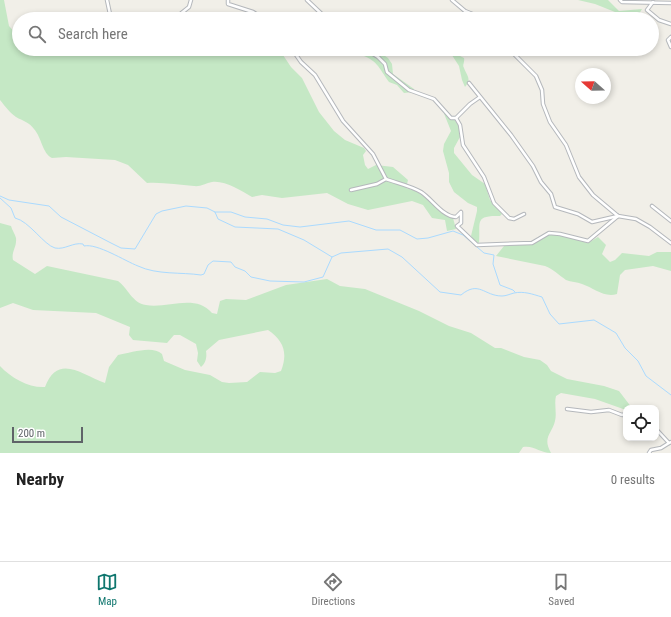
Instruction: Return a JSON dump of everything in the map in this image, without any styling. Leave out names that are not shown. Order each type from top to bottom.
[{"type":"street","points":[[107,0],[110,12]]},
{"type":"street","points":[[183,12],[189,7],[191,0]]},
{"type":"street","points":[[228,0],[228,4],[253,12]]},
{"type":"street","points":[[307,0],[320,12]]},
{"type":"street","points":[[452,0],[468,12]]},
{"type":"street","points":[[620,0],[622,2],[671,3]]},
{"type":"street","points":[[637,2],[641,0]]},
{"type":"street","points":[[649,12],[647,10],[653,2]]},
{"type":"street","points":[[659,20],[671,24]]},
{"type":"street","points":[[671,37],[668,40],[671,47]]},
{"type":"street","points":[[297,56],[315,75],[343,121],[373,154],[386,179],[422,193],[440,209],[453,217],[456,217],[461,212],[461,223],[457,226],[477,245],[532,243],[554,233],[588,241],[618,216]]},
{"type":"street","points":[[376,56],[385,64],[387,72],[409,90],[434,99],[444,108],[447,115],[456,118],[460,125],[463,145],[484,178],[494,203],[509,218],[514,219],[524,214]]},
{"type":"street","points":[[516,56],[536,76],[542,90],[543,104],[550,122],[566,145],[579,177],[593,195],[618,216]]},
{"type":"street","points":[[469,83],[511,135],[533,166],[541,182],[551,194],[555,207],[578,214],[592,222],[618,216],[636,219],[650,227],[671,243]]},
{"type":"street","points":[[456,118],[470,104],[480,98]]},
{"type":"street","points":[[351,190],[377,184],[386,179]]},
{"type":"street","points":[[652,206],[671,221]]},
{"type":"street","points":[[567,409],[591,412],[609,410],[623,415]]},
{"type":"street","points":[[649,453],[651,450],[661,448],[670,442],[659,432]]},
{"type":"green space","points":[[0,0],[4,0],[9,26],[12,29],[12,56],[284,56],[291,67],[302,78],[319,112],[334,131],[345,140],[364,148],[366,151],[363,155],[365,165],[368,169],[376,165],[393,167],[408,180],[406,188],[416,191],[453,218],[456,229],[447,231],[445,220],[432,218],[423,205],[412,201],[368,210],[348,204],[327,193],[282,198],[262,195],[252,197],[233,186],[217,182],[196,186],[147,183],[128,165],[115,160],[66,157],[52,158],[46,153],[37,133],[32,127],[28,123],[16,117],[0,100]]},
{"type":"green space","points":[[578,0],[608,0],[619,11],[642,9],[640,12],[615,12],[595,4]]},
{"type":"green space","points":[[365,56],[385,56],[388,58],[392,64],[393,74],[414,89],[413,92],[404,93],[397,85],[389,82],[377,65]]},
{"type":"green space","points":[[453,56],[460,56],[464,58],[463,67],[469,80],[465,87],[462,80],[459,66]]},
{"type":"green space","points":[[443,111],[446,115],[455,120],[459,127],[460,137],[454,148],[454,153],[472,175],[485,184],[490,200],[502,214],[500,216],[491,216],[482,219],[479,225],[479,243],[474,241],[471,236],[477,207],[468,203],[454,192],[449,182],[449,173],[443,151],[444,144],[451,131]]},
{"type":"green space","points":[[0,223],[11,226],[16,236],[13,260],[35,274],[47,266],[118,281],[141,304],[154,306],[180,303],[197,304],[205,307],[212,313],[217,314],[220,301],[226,299],[246,300],[286,285],[327,279],[340,286],[365,289],[419,311],[449,326],[471,333],[495,348],[501,348],[524,357],[540,360],[547,365],[551,371],[567,379],[604,386],[619,391],[630,405],[623,405],[623,409],[595,399],[561,393],[556,396],[555,421],[548,436],[547,443],[551,453],[534,448],[523,447],[519,453],[0,453],[0,366],[15,378],[27,384],[39,387],[45,387],[50,377],[57,371],[64,369],[71,369],[105,383],[109,367],[118,355],[141,350],[153,350],[162,354],[164,361],[185,370],[210,375],[222,382],[229,383],[247,382],[260,372],[275,373],[281,371],[284,353],[281,343],[268,330],[219,340],[206,351],[206,360],[201,367],[197,361],[198,353],[196,344],[180,335],[174,335],[167,343],[133,340],[129,335],[130,327],[96,313],[33,310],[13,303],[0,308]]},
{"type":"green space","points":[[549,235],[560,235],[588,243],[598,237],[606,245],[602,254],[610,262],[615,260],[622,253],[649,256],[657,252],[671,252],[671,271],[653,266],[625,270],[620,275],[617,294],[608,295],[582,284],[566,280],[545,266],[496,256],[504,246],[532,244]]},
{"type":"waterway","points":[[0,196],[9,200],[49,206],[61,217],[121,248],[135,249],[156,214],[162,211],[186,206],[207,208],[215,212],[218,219],[235,227],[278,229],[304,240],[332,257],[341,253],[388,249],[402,257],[440,292],[461,295],[472,289],[477,289],[502,296],[518,292],[528,293],[542,297],[550,314],[559,324],[594,320],[616,333],[625,348],[638,361],[646,376],[671,395]]},
{"type":"waterway","points":[[0,198],[11,208],[15,218],[26,224],[55,248],[79,244],[96,247],[145,269],[153,271],[201,275],[204,274],[208,265],[213,261],[231,262],[235,267],[245,271],[251,277],[270,281],[304,282],[323,277],[332,257]]},
{"type":"waterway","points":[[215,212],[231,212],[245,217],[267,219],[283,225],[300,227],[349,221],[376,230],[400,230],[417,239],[428,238],[453,231],[463,235],[484,253],[494,255],[493,264],[500,285],[515,292]]}]
